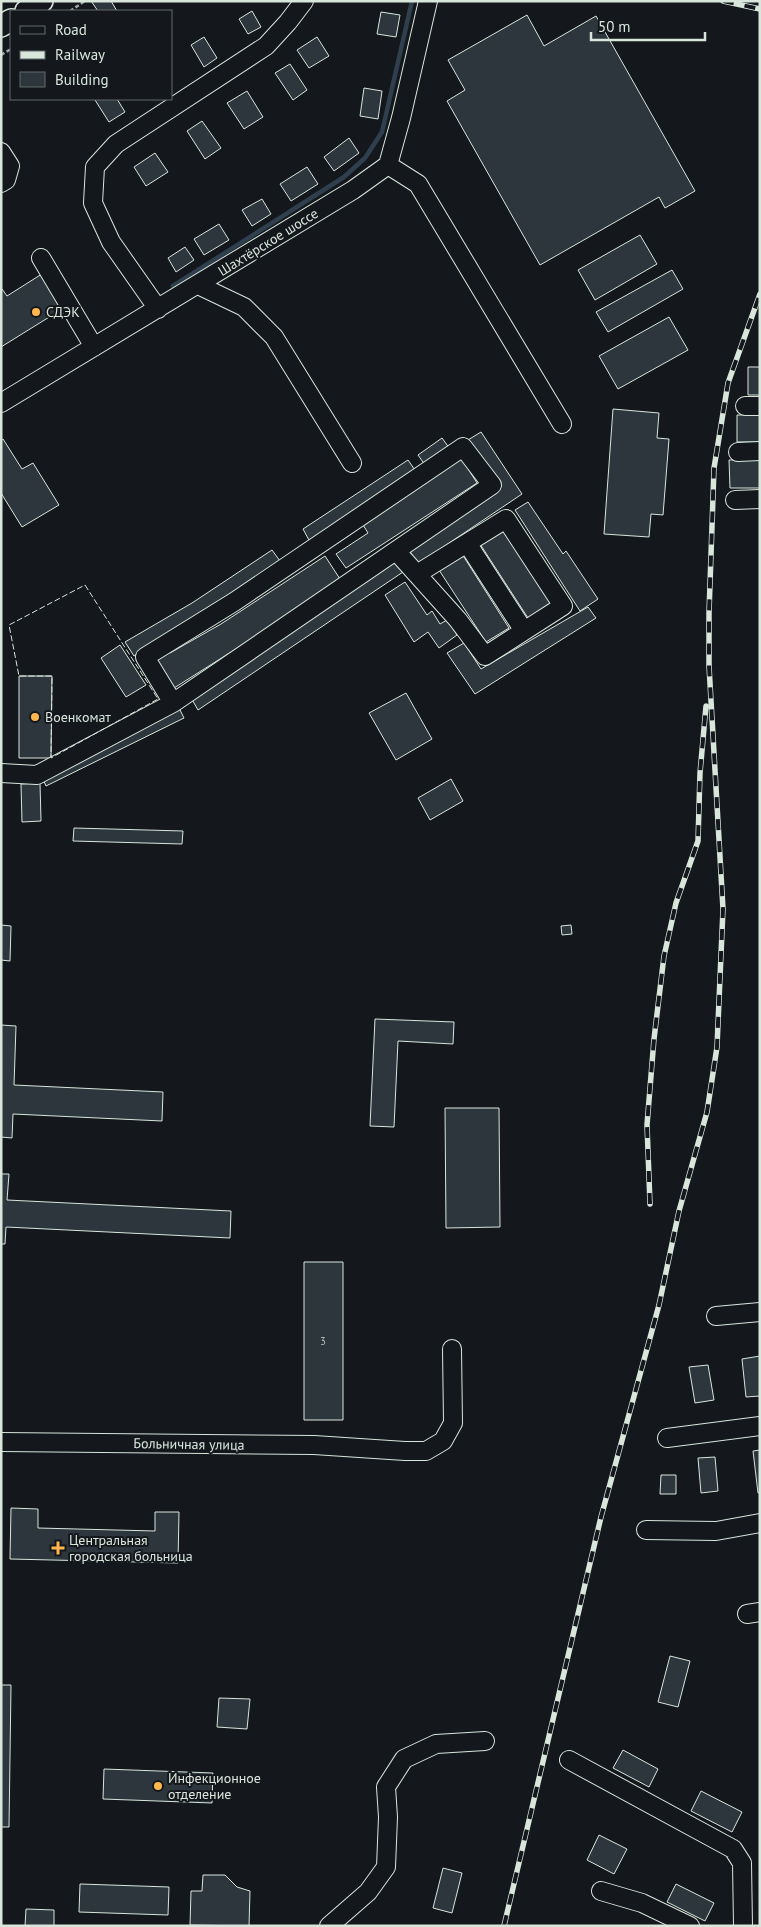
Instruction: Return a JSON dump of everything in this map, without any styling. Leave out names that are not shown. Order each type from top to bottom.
[{"type":"main road","points":[[28,10],[42,1]]},
{"type":"street","points":[[158,309],[111,242],[93,203],[95,167],[116,144],[266,46],[304,1]]},
{"type":"street","points":[[428,1],[388,165],[418,184],[562,424]]},
{"type":"street","points":[[1,152],[10,166],[6,180],[1,183]]},
{"type":"street","name":"Шахтёрское шоссе","points":[[1,403],[353,190],[388,165]]},
{"type":"street","points":[[42,258],[94,347]]},
{"type":"street","points":[[198,285],[244,308],[274,336],[352,462]]},
{"type":"street","points":[[1,773],[37,774],[173,703],[492,485],[463,447],[234,602],[145,657],[173,703]]},
{"type":"street","points":[[738,452],[760,451]]},
{"type":"street","points":[[735,500],[760,499]]},
{"type":"street","points":[[396,551],[458,620],[485,656],[563,606],[506,519],[417,574]]},
{"type":"street","points":[[467,543],[524,631]]},
{"type":"street","points":[[716,1316],[760,1312]]},
{"type":"street","name":"Больничная улица","points":[[1,1442],[314,1445],[426,1451],[443,1442],[453,1423],[452,1349]]},
{"type":"street","points":[[667,1438],[760,1426]]},
{"type":"street","points":[[646,1530],[716,1531],[760,1523]]},
{"type":"street","points":[[329,1926],[368,1892],[386,1867],[388,1817],[386,1788],[404,1759],[436,1744],[485,1740]]},
{"type":"street","points":[[569,1760],[733,1849],[742,1863],[743,1926]]},
{"type":"street","points":[[601,1891],[642,1903],[690,1926]]},
{"type":"path","points":[[72,10],[85,1]]},
{"type":"building","points":[[91,1],[111,1],[116,10],[97,10]]},
{"type":"building","points":[[252,11],[261,27],[248,34],[239,19]]},
{"type":"building","points":[[381,12],[400,15],[396,37],[377,34]]},
{"type":"building","points":[[527,15],[544,46],[596,16],[695,191],[665,208],[659,197],[540,265],[447,101],[465,90],[448,60]]},
{"type":"building","points":[[204,37],[217,58],[204,67],[191,45]]},
{"type":"building","points":[[317,37],[329,56],[309,68],[297,50]]},
{"type":"building","points":[[290,64],[307,90],[293,100],[275,73]]},
{"type":"building","points":[[364,88],[382,91],[378,119],[360,116]]},
{"type":"building","points":[[247,91],[263,117],[244,129],[227,103]]},
{"type":"building","points":[[95,100],[118,100],[125,112],[109,122]]},
{"type":"building","points":[[202,121],[221,148],[205,159],[187,131]]},
{"type":"building","points":[[349,138],[359,153],[334,171],[324,157]]},
{"type":"building","points":[[155,153],[168,172],[146,186],[134,167]]},
{"type":"building","points":[[307,167],[318,184],[291,201],[280,184]]},
{"type":"building","points":[[262,199],[271,214],[252,226],[242,210]]},
{"type":"building","points":[[219,224],[229,240],[204,255],[194,239]]},
{"type":"building","points":[[640,235],[657,264],[595,300],[578,270]]},
{"type":"building","points":[[185,247],[194,260],[176,272],[168,258]]},
{"type":"building","points":[[672,270],[683,289],[608,332],[596,312]]},
{"type":"building","points":[[45,272],[67,306],[1,347],[1,290],[7,296]]},
{"type":"building","points":[[669,317],[688,350],[618,389],[599,356]]},
{"type":"building","points":[[748,367],[760,367],[760,395],[748,395]]},
{"type":"building","points":[[613,409],[659,413],[657,438],[669,439],[663,515],[651,514],[649,537],[604,534]]},
{"type":"building","points":[[737,415],[760,415],[760,442],[737,442]]},
{"type":"building","points":[[481,432],[522,494],[418,564],[409,550],[500,489],[468,440]]},
{"type":"building","points":[[442,438],[450,449],[425,465],[418,455]]},
{"type":"building","points":[[3,439],[22,469],[33,463],[59,505],[22,527],[1,493],[1,440]]},
{"type":"building","points":[[460,456],[477,483],[346,568],[336,554],[368,533],[360,520]]},
{"type":"building","points":[[760,459],[760,488],[730,488],[729,460]]},
{"type":"building","points":[[408,460],[417,473],[310,542],[303,529]]},
{"type":"building","points":[[528,502],[563,554],[566,551],[598,599],[580,611],[515,510]]},
{"type":"building","points":[[504,529],[552,602],[528,618],[480,544]]},
{"type":"building","points":[[272,550],[280,561],[201,615],[134,656],[125,642],[192,603]]},
{"type":"building","points":[[462,554],[509,628],[486,642],[439,570]]},
{"type":"building","points":[[325,556],[340,579],[285,618],[174,688],[155,657],[168,650],[170,653],[221,624]]},
{"type":"building","points":[[394,559],[403,572],[198,710],[190,696]]},
{"type":"building","points":[[405,582],[427,615],[432,611],[440,624],[447,620],[457,635],[439,648],[428,632],[414,642],[385,595]]},
{"type":"building","points":[[588,607],[596,618],[475,694],[447,653],[464,643],[481,669]]},
{"type":"building","points":[[120,645],[146,685],[126,697],[101,658]]},
{"type":"building","name":"Военкомат","points":[[19,676],[52,676],[51,758],[19,758]]},
{"type":"building","points":[[406,693],[432,739],[396,760],[369,713]]},
{"type":"building","points":[[179,708],[184,718],[46,786],[43,779]]},
{"type":"building","points":[[451,779],[463,801],[430,820],[418,798]]},
{"type":"building","points":[[40,783],[41,821],[22,822],[21,784]]},
{"type":"building","points":[[74,828],[183,831],[182,844],[73,841]]},
{"type":"building","points":[[1,925],[11,926],[10,961],[1,960]]},
{"type":"building","points":[[571,925],[572,934],[562,935],[561,926]]},
{"type":"building","points":[[375,1019],[454,1022],[453,1044],[398,1041],[394,1127],[370,1126]]},
{"type":"building","points":[[1,1025],[16,1026],[14,1085],[163,1092],[162,1121],[13,1114],[12,1138],[1,1137]]},
{"type":"building","points":[[445,1108],[499,1108],[500,1227],[446,1228]]},
{"type":"building","points":[[1,1174],[9,1174],[7,1200],[231,1211],[230,1238],[6,1227],[5,1244],[1,1244]]},
{"type":"building","points":[[304,1262],[343,1262],[343,1420],[304,1420]]},
{"type":"building","points":[[760,1356],[760,1396],[746,1397],[742,1359]]},
{"type":"building","points":[[708,1365],[714,1400],[695,1403],[689,1367]]},
{"type":"building","points":[[760,1450],[760,1493],[758,1493],[753,1451]]},
{"type":"building","points":[[715,1457],[718,1491],[701,1493],[698,1458]]},
{"type":"building","points":[[661,1475],[676,1475],[676,1494],[660,1494]]},
{"type":"building","points":[[11,1508],[38,1509],[38,1528],[155,1531],[155,1512],[179,1512],[178,1563],[10,1559]]},
{"type":"building","points":[[670,1656],[690,1661],[678,1707],[658,1702]]},
{"type":"building","points":[[1,1685],[11,1685],[9,1827],[1,1827]]},
{"type":"building","points":[[219,1698],[250,1699],[247,1729],[217,1727]]},
{"type":"building","points":[[623,1750],[658,1769],[649,1787],[613,1768]]},
{"type":"building","name":"Инфекционное отделение","points":[[104,1769],[213,1773],[212,1803],[103,1799]]},
{"type":"building","points":[[701,1791],[742,1812],[732,1832],[691,1811]]},
{"type":"building","points":[[599,1835],[627,1849],[614,1874],[587,1860]]},
{"type":"building","points":[[443,1868],[462,1873],[452,1913],[433,1908]]},
{"type":"building","points":[[203,1875],[225,1875],[237,1887],[250,1891],[249,1926],[190,1925],[191,1891],[202,1891]]},
{"type":"building","points":[[80,1884],[169,1887],[168,1915],[79,1912]]},
{"type":"building","points":[[676,1884],[714,1903],[705,1921],[667,1902]]},
{"type":"building","points":[[26,1909],[54,1910],[54,1926],[25,1926]]},
{"type":"waterway","points":[[173,286],[344,177],[365,158],[382,132],[412,1]]},
{"type":"railway","points":[[723,1],[760,9]]},
{"type":"railway","points":[[504,1926],[601,1517],[659,1305],[679,1211],[707,1112],[717,1047],[723,909],[709,666],[714,468],[728,383],[760,294]]},
{"type":"railway","points":[[650,1204],[647,1125],[654,1039],[664,956],[676,903],[698,841],[700,773],[706,706]]},
{"type":"fence","points":[[85,585],[158,699],[51,758],[52,676],[19,676],[9,625],[85,585]]},
{"type":"place","name":"СДЭК","points":[[36,312]]},
{"type":"place","name":"Военкомат","points":[[35,717]]},
{"type":"place","name":"Центральная городская больница","points":[[58,1548]]},
{"type":"place","name":"Инфекционное отделение","points":[[158,1786]]}]
